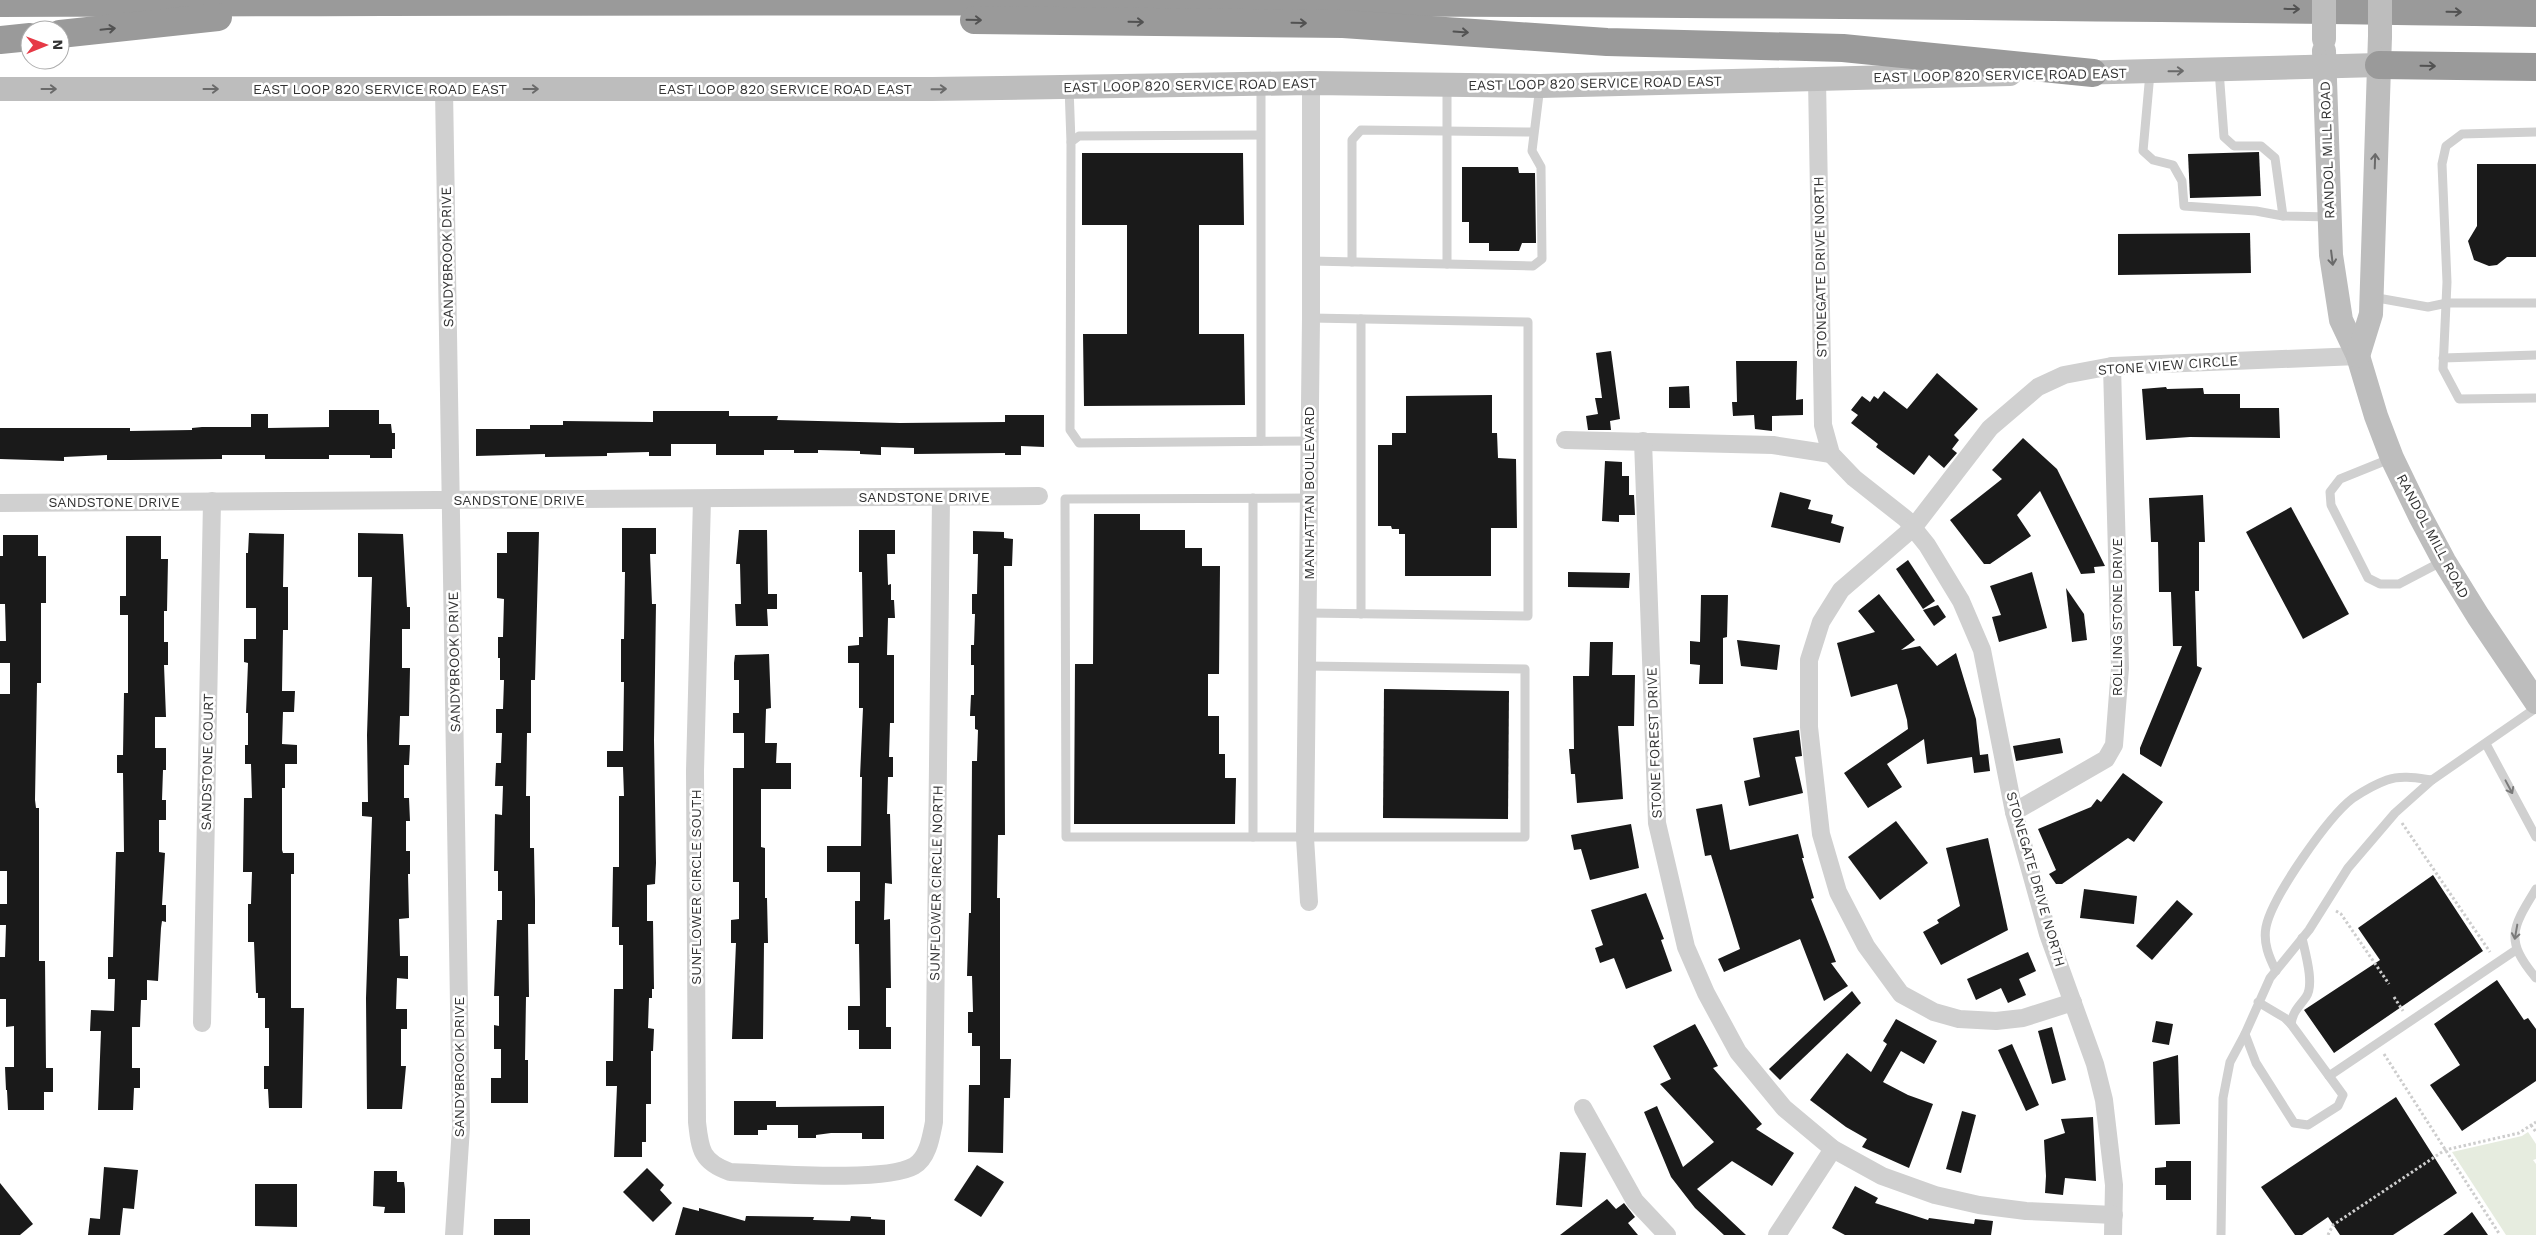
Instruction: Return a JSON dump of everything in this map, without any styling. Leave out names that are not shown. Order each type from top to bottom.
[{"type":"highway","points":[[70,33],[371,0]]},
{"type":"highway","points":[[0,3],[371,0],[1493,1],[2536,13]]},
{"type":"highway","points":[[875,1],[934,20],[1343,24],[1608,42],[1843,48],[2093,73]]},
{"type":"highway","points":[[0,40],[20,38]]},
{"type":"highway","points":[[2379,65],[2536,67]]},
{"type":"main road","name":"RANDOL MILL ROAD","points":[[2324,0],[2324,66],[2331,255],[2342,320],[2358,356],[2376,416],[2392,458],[2444,561],[2536,702]]},
{"type":"main road","points":[[2358,356],[2371,314],[2380,0]]},
{"type":"main road","name":"EAST LOOP 820 SERVICE ROAD EAST","points":[[0,89],[1069,87],[1311,83],[1540,86],[2379,65]]},
{"type":"street","name":"STONEGATE DRIVE NORTH","points":[[1817,79],[1823,425],[1831,454],[1854,478],[1906,519],[1914,528],[1961,601],[1982,650],[2014,812],[2048,934],[2095,1064],[2104,1100],[2114,1184],[2113,1235]]},
{"type":"street","name":"MANHATTAN BOULEVARD","points":[[1309,902],[1305,838],[1311,318],[1311,83]]},
{"type":"street","name":"SANDYBROOK DRIVE","points":[[444,89],[461,1126],[454,1235]]},
{"type":"street","name":"STONE VIEW CIRCLE","points":[[2073,1002],[2023,1018],[1996,1021],[1959,1019],[1934,1012],[1901,994],[1866,946],[1838,892],[1821,834],[1809,727],[1809,660],[1821,622],[1841,590],[1914,528],[1990,428],[2038,387],[2064,375],[2112,366],[2358,356]]},
{"type":"street","name":"ROLLING STONE DRIVE","points":[[2014,812],[2106,759],[2114,745],[2120,668],[2112,366]]},
{"type":"street","points":[[1565,440],[1772,445],[1831,454]]},
{"type":"street","name":"STONE FOREST DRIVE","points":[[1643,441],[1657,823],[1686,947],[1706,993],[1738,1052],[1784,1108],[1833,1149],[1882,1176],[1935,1195],[1970,1203],[2026,1211],[2114,1215]]},
{"type":"street","name":"SANDSTONE DRIVE","points":[[0,503],[1038,496]]},
{"type":"street","name":"SUNFLOWER CIRCLE NORTH","points":[[818,1176],[886,1174],[914,1166],[924,1156],[934,1122],[940,497]]},
{"type":"street","name":"SUNFLOWER CIRCLE SOUTH","points":[[702,498],[695,771],[697,1122],[700,1148],[716,1167],[730,1172],[818,1176]]},
{"type":"street","name":"SANDSTONE COURT","points":[[202,1023],[212,501]]},
{"type":"street","points":[[1583,1108],[1635,1201],[1667,1235]]},
{"type":"street","points":[[1777,1235],[1833,1149]]},
{"type":"lane","points":[[2219,70],[2224,137],[2234,146],[2261,146],[2275,158],[2282,216]]},
{"type":"lane","points":[[2150,72],[2143,150],[2153,160],[2173,164],[2182,181],[2184,206],[2256,211],[2282,216],[2330,217]]},
{"type":"lane","points":[[1260,84],[1261,441]]},
{"type":"lane","points":[[1447,84],[1447,264]]},
{"type":"lane","points":[[1310,261],[1533,266],[1542,259],[1541,167],[1532,152],[1540,86]]},
{"type":"lane","points":[[1069,87],[1071,142],[1070,430],[1079,443],[1309,441]]},
{"type":"lane","points":[[1352,262],[1352,140],[1361,130],[1533,132]]},
{"type":"lane","points":[[2536,132],[2462,134],[2446,146],[2442,164],[2446,303],[2443,369],[2459,399],[2536,398]]},
{"type":"lane","points":[[1071,142],[1079,136],[1260,135]]},
{"type":"lane","points":[[2372,297],[2428,306],[2446,303],[2536,303]]},
{"type":"lane","points":[[1308,613],[1528,616],[1528,322],[1311,318]]},
{"type":"lane","points":[[1361,319],[1361,614]]},
{"type":"lane","points":[[2443,358],[2536,355]]},
{"type":"lane","points":[[2392,458],[2340,479],[2330,492],[2331,505],[2368,578],[2380,584],[2399,584],[2444,561]]},
{"type":"lane","points":[[1253,498],[1253,837]]},
{"type":"lane","points":[[1307,666],[1525,669],[1525,837],[1066,837],[1065,500],[1309,498]]},
{"type":"lane","points":[[2221,1235],[2223,1098],[2230,1062],[2245,1034],[2258,1002],[2276,970],[2302,938],[2348,868],[2395,813],[2432,780],[2536,708]]},
{"type":"lane","points":[[2486,744],[2536,837]]},
{"type":"lane","points":[[2276,970],[2267,954],[2266,927],[2298,864],[2326,827],[2353,798],[2387,780],[2409,776],[2432,780]]},
{"type":"lane","points":[[2536,888],[2518,921],[2514,937],[2516,950],[2536,978]]},
{"type":"lane","points":[[2291,1024],[2293,1013],[2308,996],[2310,984],[2302,938]]},
{"type":"lane","points":[[2329,1076],[2516,950]]},
{"type":"lane","points":[[2245,1034],[2256,1063],[2294,1123],[2308,1125],[2338,1106],[2343,1095],[2291,1024],[2285,1018],[2258,1002]]},
{"type":"path","points":[[2395,813],[2497,963]]},
{"type":"path","points":[[2326,903],[2341,914],[2390,984]]},
{"type":"path","points":[[2377,1043],[2499,1235]]},
{"type":"path","points":[[2328,1235],[2333,1225],[2445,1150],[2519,1133],[2536,1122]]},
{"type":"path","points":[[2532,1125],[2536,1132]]},
{"type":"shaded area","points":[[2528,1132],[2536,1144],[2536,1159],[2533,1160],[2536,1164],[2536,1235],[2506,1235],[2452,1152],[2522,1136]]},
{"type":"building","points":[[2259,152],[2261,196],[2190,198],[2188,154]]},
{"type":"building","points":[[1082,153],[1243,153],[1244,225],[1199,225],[1199,334],[1244,334],[1245,405],[1084,406],[1083,334],[1127,334],[1127,225],[1082,225]]},
{"type":"building","points":[[2477,164],[2536,164],[2536,257],[2507,257],[2497,265],[2489,266],[2474,260],[2468,241],[2477,226]]},
{"type":"building","points":[[1462,167],[1518,167],[1519,173],[1535,173],[1536,243],[1522,243],[1519,251],[1489,251],[1489,243],[1469,243],[1469,222],[1462,222]]},
{"type":"building","points":[[2250,233],[2251,273],[2118,275],[2118,234]]},
{"type":"building","points":[[1611,351],[1620,419],[1610,421],[1611,430],[1588,430],[1586,416],[1598,414],[1595,398],[1602,398],[1596,353]]},
{"type":"building","points":[[1736,361],[1797,361],[1796,400],[1803,399],[1803,415],[1772,416],[1772,431],[1755,429],[1754,415],[1733,416],[1732,402],[1737,402]]},
{"type":"building","points":[[1937,373],[1978,409],[1954,435],[1959,440],[1952,449],[1957,453],[1944,468],[1929,455],[1914,475],[1876,447],[1878,444],[1851,423],[1858,415],[1851,410],[1862,396],[1870,402],[1874,396],[1878,399],[1884,391],[1907,409]]},
{"type":"building","points":[[1689,386],[1690,408],[1669,408],[1669,387]]},
{"type":"building","points":[[2166,387],[2167,389],[2203,388],[2204,394],[2240,394],[2240,408],[2279,408],[2280,438],[2190,437],[2146,440],[2142,389]]},
{"type":"building","points":[[1492,395],[1492,433],[1497,433],[1498,458],[1516,459],[1517,528],[1491,528],[1491,576],[1405,576],[1405,534],[1399,534],[1399,529],[1392,529],[1391,526],[1378,526],[1378,445],[1392,445],[1392,433],[1406,433],[1406,396]]},
{"type":"building","points":[[329,410],[379,410],[379,424],[391,424],[392,433],[395,433],[395,449],[392,449],[392,458],[370,458],[370,455],[329,455],[329,459],[265,459],[265,455],[222,455],[222,459],[107,460],[107,455],[64,457],[64,461],[0,459],[0,428],[130,428],[130,431],[192,430],[192,428],[202,427],[251,427],[251,414],[268,414],[268,428],[329,427]]},
{"type":"building","points":[[653,411],[729,411],[729,416],[778,416],[777,420],[900,423],[1005,422],[1005,415],[1044,415],[1044,447],[1021,446],[1021,455],[1005,455],[1005,453],[914,454],[914,448],[881,447],[881,455],[860,454],[860,451],[818,450],[818,453],[794,453],[794,450],[764,450],[764,455],[716,455],[716,444],[671,444],[671,456],[649,456],[649,452],[607,453],[607,456],[545,457],[545,454],[476,456],[476,429],[530,429],[530,425],[563,425],[563,421],[653,422]]},
{"type":"building","points":[[2023,438],[2057,469],[2105,566],[2094,567],[2095,573],[2081,574],[2040,491],[2017,515],[2031,536],[1990,564],[1984,564],[1950,520],[2002,479],[1992,470]]},
{"type":"building","points":[[1605,461],[1622,462],[1622,476],[1629,476],[1629,495],[1634,495],[1635,515],[1619,515],[1619,522],[1602,521]]},
{"type":"building","points":[[1780,492],[1811,500],[1808,509],[1833,515],[1831,523],[1844,527],[1840,543],[1771,527]]},
{"type":"building","points":[[2203,495],[2205,542],[2199,542],[2199,591],[2195,591],[2197,666],[2202,668],[2161,767],[2140,754],[2140,748],[2182,646],[2173,646],[2171,592],[2159,592],[2158,542],[2151,542],[2149,498]]},
{"type":"building","points":[[2291,507],[2349,614],[2303,639],[2246,532]]},
{"type":"building","points":[[1094,514],[1140,514],[1140,530],[1185,530],[1185,548],[1202,548],[1202,566],[1220,566],[1219,674],[1208,674],[1208,716],[1219,716],[1219,754],[1225,754],[1225,778],[1236,778],[1235,824],[1074,824],[1075,664],[1093,664]]},
{"type":"building","points":[[622,528],[656,528],[656,554],[650,554],[652,604],[656,604],[654,740],[656,863],[655,884],[647,885],[647,921],[653,921],[654,989],[652,989],[652,998],[649,998],[648,1028],[654,1029],[653,1051],[651,1051],[651,1104],[646,1104],[646,1142],[642,1142],[642,1157],[614,1157],[617,1086],[606,1086],[606,1061],[613,1061],[614,989],[623,989],[623,945],[619,945],[619,927],[612,927],[613,867],[619,867],[619,796],[624,796],[623,767],[607,767],[607,751],[623,751],[624,682],[621,682],[621,639],[624,639],[625,572],[622,572]]},
{"type":"building","points":[[739,530],[767,530],[768,594],[777,594],[777,609],[767,609],[768,626],[736,626],[735,604],[741,604],[740,564],[736,564]]},
{"type":"building","points":[[859,530],[895,530],[895,554],[887,554],[888,585],[891,584],[891,600],[894,600],[895,618],[888,618],[887,655],[894,655],[894,723],[890,723],[889,757],[893,757],[893,777],[888,777],[887,814],[890,814],[892,884],[885,883],[884,920],[890,919],[891,988],[886,988],[886,1027],[891,1027],[891,1049],[859,1049],[859,1030],[848,1030],[848,1006],[860,1006],[859,944],[855,944],[855,901],[860,901],[860,872],[827,872],[827,846],[861,846],[862,777],[860,777],[863,708],[859,708],[859,663],[848,663],[848,646],[859,645],[859,637],[863,637],[862,572],[859,572]]},
{"type":"building","points":[[973,531],[1004,532],[1004,538],[1013,539],[1012,566],[1004,566],[1005,835],[998,835],[997,898],[1000,898],[1000,1059],[1011,1059],[1010,1098],[1004,1098],[1003,1153],[968,1152],[969,1085],[980,1085],[980,1046],[972,1046],[972,1033],[968,1033],[968,1012],[973,1012],[972,976],[967,976],[969,913],[971,913],[972,761],[977,761],[978,730],[975,729],[975,716],[970,716],[971,695],[974,695],[974,665],[971,665],[971,645],[974,645],[975,614],[972,614],[972,594],[977,594],[978,554],[973,554]]},
{"type":"building","points":[[507,532],[539,532],[535,680],[531,680],[531,733],[527,733],[526,796],[530,796],[530,848],[534,848],[535,901],[535,924],[528,924],[529,997],[526,997],[525,1060],[528,1060],[528,1103],[491,1103],[491,1078],[501,1078],[501,1049],[494,1049],[494,1025],[499,1026],[499,996],[494,996],[497,920],[502,920],[502,891],[498,891],[498,871],[494,871],[495,814],[502,815],[503,786],[495,786],[496,763],[501,763],[502,733],[496,733],[496,709],[503,709],[504,680],[500,680],[500,658],[498,658],[498,637],[503,637],[504,599],[497,598],[497,553],[507,553]]},
{"type":"building","points":[[249,533],[284,534],[283,587],[288,587],[288,630],[283,630],[282,691],[295,691],[294,712],[283,712],[282,744],[297,745],[297,764],[285,764],[285,788],[282,788],[282,850],[283,853],[294,853],[294,874],[291,874],[291,1008],[304,1008],[302,1108],[269,1108],[268,1089],[264,1089],[264,1066],[269,1066],[269,1028],[265,1028],[265,998],[258,998],[258,993],[256,993],[254,942],[248,942],[248,904],[251,904],[252,872],[243,872],[244,798],[252,798],[251,764],[245,764],[245,745],[248,745],[248,713],[246,713],[248,663],[244,662],[244,639],[256,639],[256,608],[246,608],[246,553],[248,553]]},
{"type":"building","points":[[358,533],[403,534],[407,607],[410,607],[410,629],[402,629],[402,668],[410,668],[409,716],[400,716],[399,745],[410,745],[409,765],[404,765],[404,798],[409,798],[410,821],[406,821],[406,851],[410,851],[410,874],[408,874],[409,918],[399,919],[400,956],[408,956],[408,979],[397,978],[396,1009],[407,1009],[407,1029],[401,1029],[401,1066],[406,1066],[402,1109],[367,1109],[366,998],[372,817],[362,816],[362,802],[368,802],[367,735],[372,577],[358,577]]},
{"type":"building","points":[[3,535],[38,535],[38,556],[46,556],[46,603],[41,603],[41,683],[37,683],[35,800],[36,808],[39,808],[39,961],[45,961],[46,1068],[53,1068],[53,1092],[44,1092],[44,1110],[8,1110],[6,1090],[5,1067],[14,1067],[14,1026],[6,1027],[6,999],[0,999],[0,957],[5,957],[6,925],[0,925],[0,904],[7,904],[7,871],[0,871],[0,694],[10,694],[10,663],[0,663],[0,641],[6,641],[5,604],[0,604],[0,556],[3,556]]},
{"type":"building","points":[[126,536],[161,536],[161,559],[168,559],[167,611],[164,611],[164,642],[168,642],[168,665],[164,665],[166,717],[155,717],[155,748],[166,748],[166,770],[163,770],[162,800],[166,800],[166,820],[159,820],[159,852],[165,853],[162,905],[166,905],[166,922],[162,921],[161,928],[158,981],[147,980],[147,1000],[141,1000],[140,1027],[132,1027],[132,1068],[140,1068],[140,1088],[134,1088],[133,1110],[98,1110],[101,1031],[90,1031],[91,1010],[114,1011],[115,979],[108,979],[108,957],[113,957],[116,852],[124,852],[123,773],[117,773],[117,755],[123,755],[124,693],[128,693],[128,615],[120,615],[120,596],[126,596]]},
{"type":"building","points":[[1908,560],[1935,601],[1923,609],[1896,569]]},
{"type":"building","points":[[1568,572],[1630,573],[1629,588],[1568,587]]},
{"type":"building","points":[[2032,572],[2047,628],[1999,642],[1992,617],[2001,615],[1990,586]]},
{"type":"building","points":[[2066,588],[2084,614],[2087,640],[2072,642]]},
{"type":"building","points":[[1879,594],[1915,640],[1901,650],[1920,646],[1937,666],[1956,653],[1976,719],[1980,755],[1988,754],[1990,771],[1974,773],[1972,757],[1927,764],[1924,739],[1887,764],[1902,787],[1868,808],[1844,773],[1908,729],[1907,720],[1897,684],[1851,697],[1837,643],[1875,632],[1858,611]]},
{"type":"building","points":[[1701,595],[1728,595],[1727,637],[1723,638],[1723,684],[1699,684],[1700,665],[1690,664],[1690,641],[1700,642]]},
{"type":"building","points":[[1938,605],[1946,617],[1934,626],[1923,610]]},
{"type":"building","points":[[1737,640],[1780,645],[1777,670],[1741,666]]},
{"type":"building","points":[[1590,642],[1613,642],[1612,675],[1635,675],[1634,726],[1618,726],[1623,799],[1577,803],[1575,774],[1571,774],[1569,749],[1574,749],[1573,676],[1589,676]]},
{"type":"building","points":[[769,654],[771,708],[766,709],[765,743],[777,743],[776,763],[791,763],[791,789],[761,789],[761,847],[765,848],[765,898],[767,898],[768,943],[764,943],[763,1039],[732,1039],[736,943],[731,943],[731,920],[739,919],[739,882],[733,882],[733,768],[744,768],[744,733],[733,733],[733,713],[739,713],[739,680],[734,680],[734,663],[735,655]]},
{"type":"building","points":[[1384,689],[1509,691],[1508,819],[1383,818]]},
{"type":"building","points":[[1799,730],[1802,756],[1795,757],[1803,793],[1749,806],[1744,781],[1760,777],[1753,738]]},
{"type":"building","points":[[2060,738],[2063,753],[2016,761],[2013,746]]},
{"type":"building","points":[[2123,773],[2163,802],[2134,842],[2128,838],[2062,884],[2056,884],[2049,874],[2056,870],[2038,829],[2091,807],[2097,799],[2101,802]]},
{"type":"building","points":[[1722,804],[1730,850],[1798,834],[1804,858],[1802,858],[1814,898],[1811,899],[1836,962],[1831,963],[1848,986],[1824,1001],[1800,939],[1724,972],[1718,959],[1740,949],[1711,855],[1705,856],[1696,809]]},
{"type":"building","points":[[1896,821],[1928,863],[1880,900],[1848,857]]},
{"type":"building","points":[[1631,824],[1639,868],[1590,880],[1581,849],[1574,850],[1571,835]]},
{"type":"building","points":[[1988,838],[2008,930],[1941,965],[1923,932],[1939,923],[1937,920],[1960,906],[1946,848]]},
{"type":"building","points":[[2433,875],[2483,951],[2334,1053],[2304,1010],[2380,960],[2358,928]]},
{"type":"building","points":[[2084,889],[2137,896],[2134,924],[2080,918]]},
{"type":"building","points":[[1646,893],[1664,939],[1661,940],[1672,971],[1626,989],[1614,958],[1600,963],[1595,948],[1603,945],[1591,910]]},
{"type":"building","points":[[2177,900],[2193,914],[2152,960],[2136,946]]},
{"type":"building","points":[[2028,952],[2036,971],[2019,979],[2026,995],[2008,1003],[2001,988],[1976,1000],[1967,979]]},
{"type":"building","points":[[2497,980],[2524,1020],[2528,1018],[2536,1029],[2536,1081],[2462,1131],[2430,1085],[2460,1065],[2434,1024]]},
{"type":"building","points":[[1852,991],[1861,1003],[1780,1080],[1769,1069]]},
{"type":"building","points":[[1896,1019],[1937,1041],[1924,1064],[1901,1051],[1883,1082],[1908,1095],[1933,1104],[1909,1168],[1862,1147],[1867,1139],[1846,1127],[1810,1100],[1847,1053],[1871,1072],[1887,1044],[1883,1041]]},
{"type":"building","points":[[2156,1021],[2173,1024],[2169,1045],[2152,1042]]},
{"type":"building","points":[[1695,1024],[1718,1066],[1713,1068],[1762,1124],[1756,1129],[1794,1153],[1772,1186],[1732,1161],[1697,1189],[1746,1235],[1724,1235],[1695,1208],[1671,1177],[1644,1112],[1657,1106],[1683,1167],[1714,1142],[1660,1084],[1671,1079],[1653,1046]]},
{"type":"building","points":[[2052,1027],[2066,1080],[2052,1084],[2038,1031]]},
{"type":"building","points":[[2012,1044],[2039,1105],[2026,1111],[1998,1050]]},
{"type":"building","points":[[2178,1055],[2180,1124],[2155,1125],[2153,1062]]},
{"type":"building","points":[[2396,1097],[2457,1193],[2393,1235],[2340,1235],[2328,1217],[2302,1235],[2295,1235],[2261,1187]]},
{"type":"building","points":[[734,1101],[776,1101],[776,1107],[884,1106],[884,1139],[862,1139],[862,1133],[831,1133],[816,1135],[816,1138],[798,1138],[798,1125],[767,1125],[767,1130],[758,1130],[758,1135],[734,1135]]},
{"type":"building","points":[[1962,1111],[1976,1115],[1961,1173],[1946,1169]]},
{"type":"building","points":[[2093,1117],[2096,1181],[2065,1178],[2063,1195],[2045,1193],[2044,1140],[2065,1133],[2061,1119]]},
{"type":"building","points":[[1560,1152],[1586,1153],[1582,1207],[1556,1205]]},
{"type":"building","points":[[2166,1161],[2191,1161],[2191,1200],[2166,1200],[2166,1185],[2155,1185],[2155,1168],[2166,1167]]},
{"type":"building","points":[[977,1165],[1004,1182],[981,1217],[954,1200]]},
{"type":"building","points":[[104,1167],[138,1170],[134,1209],[123,1208],[120,1235],[88,1235],[90,1218],[100,1219]]},
{"type":"building","points":[[647,1168],[664,1185],[660,1190],[672,1203],[653,1222],[623,1192]]},
{"type":"building","points":[[374,1171],[397,1171],[397,1182],[404,1182],[405,1213],[384,1213],[385,1207],[373,1206]]},
{"type":"building","points":[[0,1183],[33,1224],[20,1235],[0,1235]]},
{"type":"building","points":[[255,1184],[297,1184],[297,1227],[255,1226]]},
{"type":"building","points":[[1855,1186],[1878,1198],[1875,1203],[1928,1220],[1929,1218],[1974,1224],[1975,1219],[1993,1221],[1991,1235],[1845,1235],[1832,1228]]},
{"type":"building","points":[[1607,1199],[1616,1209],[1624,1203],[1635,1217],[1628,1223],[1638,1235],[1560,1235]]},
{"type":"building","points":[[683,1207],[699,1211],[699,1208],[745,1221],[746,1216],[814,1217],[813,1220],[850,1221],[851,1216],[871,1217],[871,1219],[885,1220],[885,1235],[675,1235]]},
{"type":"building","points":[[2472,1212],[2488,1235],[2443,1235],[2465,1218]]},
{"type":"building","points":[[494,1219],[530,1219],[530,1235],[494,1235]]}]
